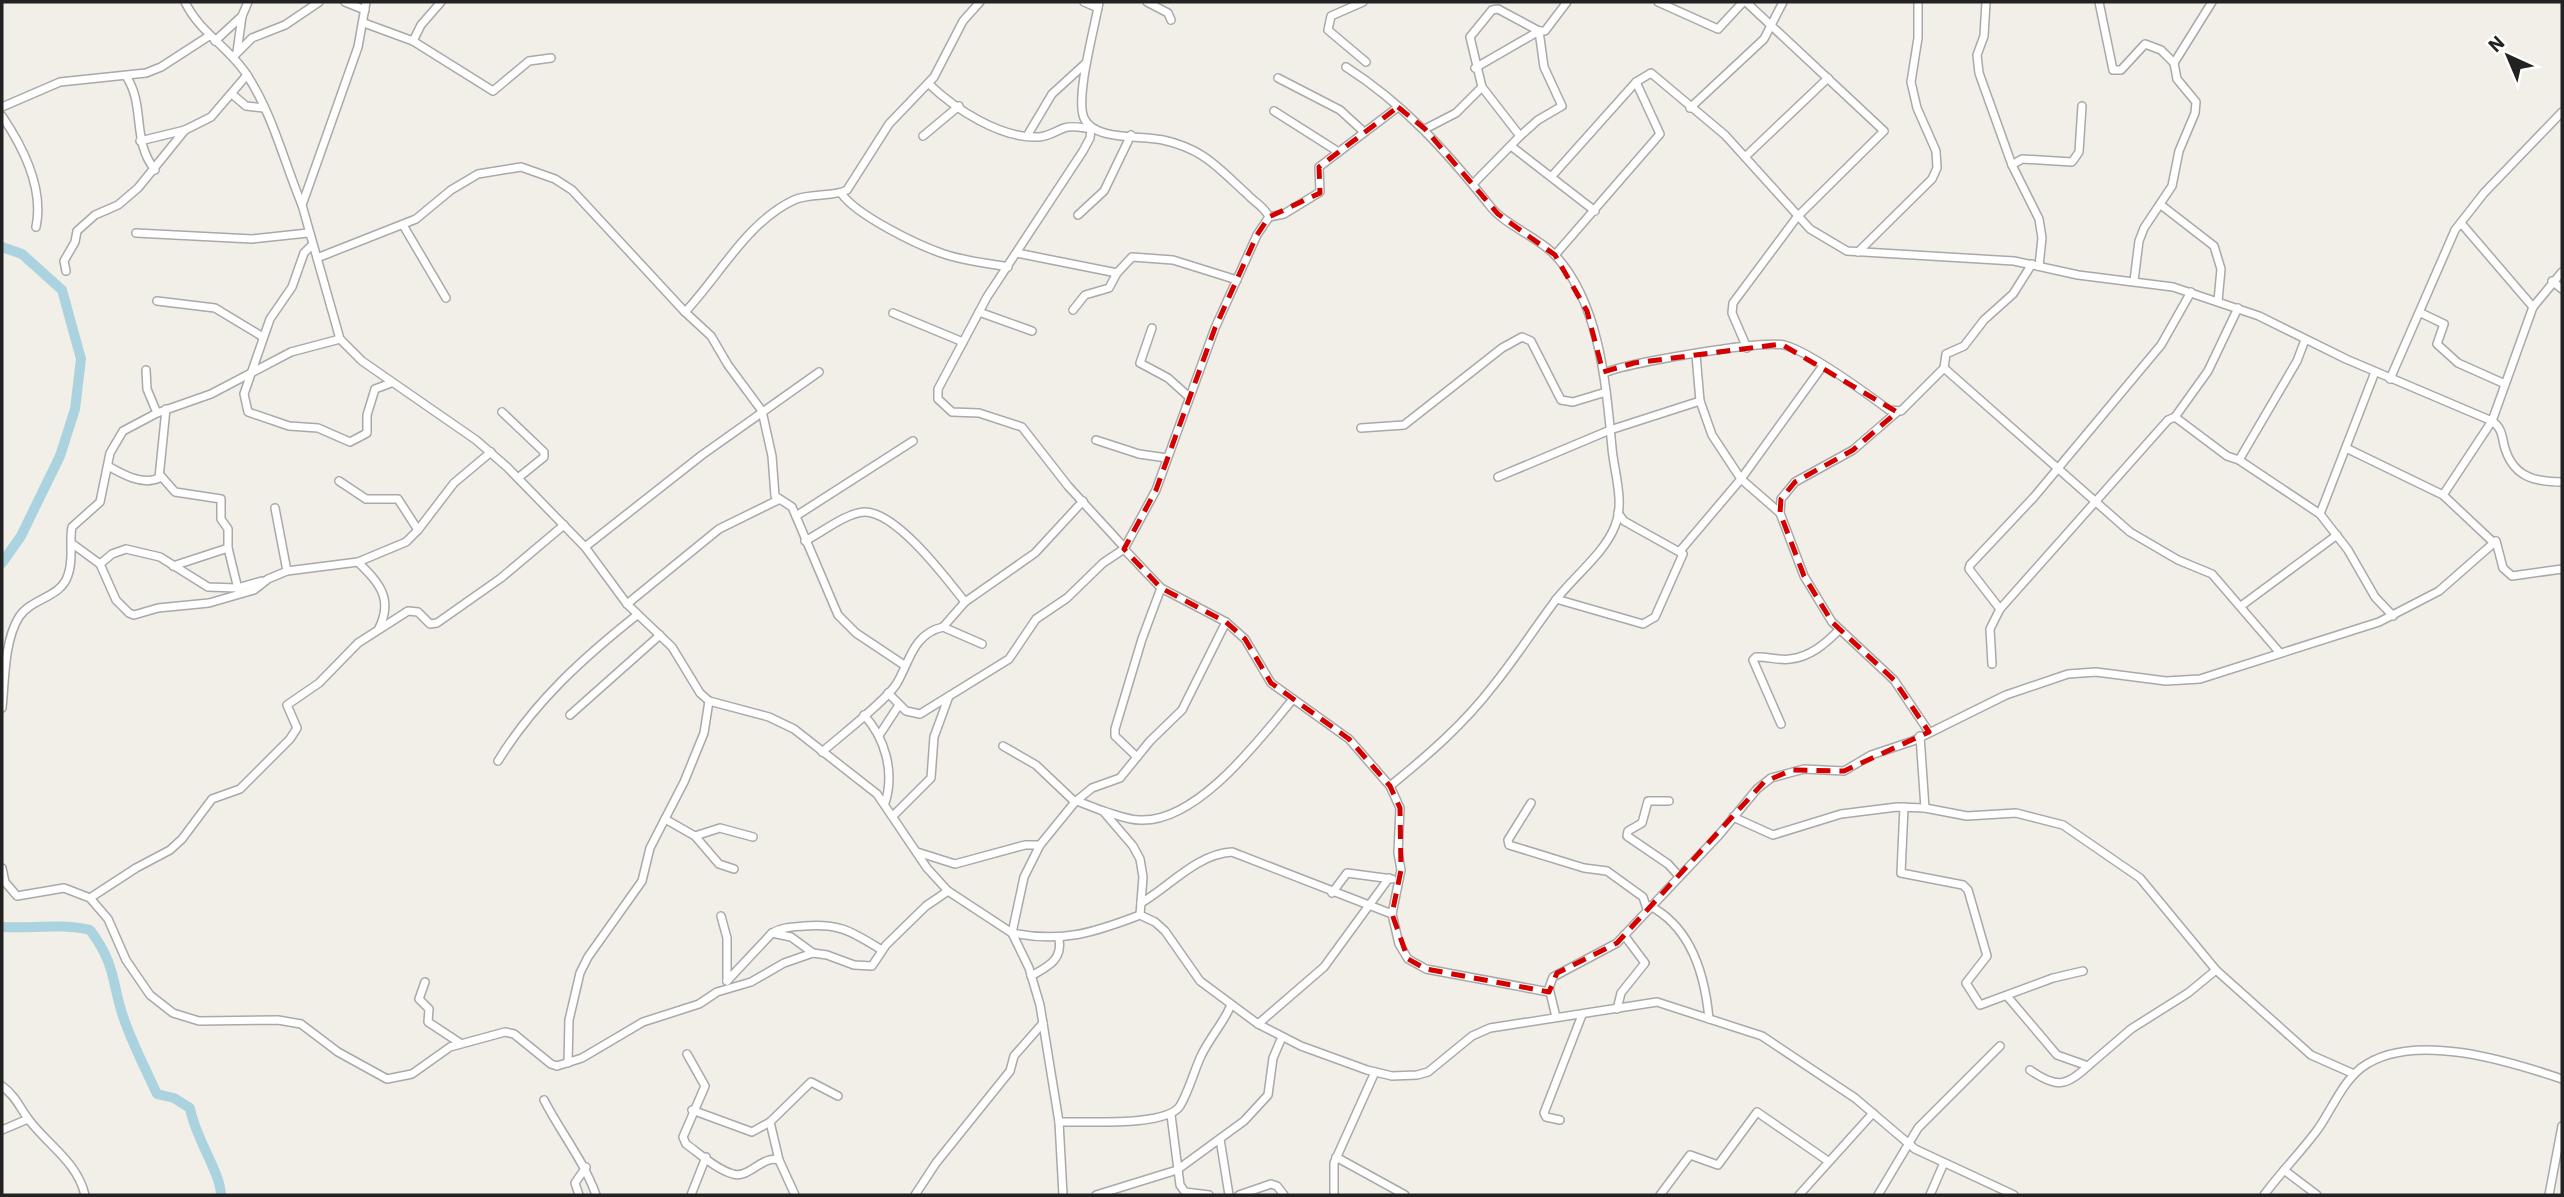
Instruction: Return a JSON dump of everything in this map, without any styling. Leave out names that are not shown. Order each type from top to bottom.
[{"type":"street","points":[[185,2],[198,25],[235,54],[264,108],[303,205],[308,233],[340,339],[356,357],[491,452],[518,478],[585,547],[637,615],[672,647],[700,693],[709,701],[777,720],[794,729],[885,803],[917,852],[948,891],[1012,933],[1059,939],[1105,929],[1140,915],[1155,922],[1165,931],[1200,981],[1258,1024],[1282,1037],[1375,1072],[1403,1076],[1423,1074],[1479,1032],[1657,1002],[1762,1036],[1873,1112],[1908,1144],[1943,1165],[2014,1195]]},
{"type":"street","points":[[235,54],[242,16],[248,2]]},
{"type":"street","points":[[235,54],[253,38],[285,24],[319,2]]},
{"type":"street","points":[[303,205],[364,23],[366,6],[345,2]]},
{"type":"street","points":[[412,41],[421,25],[441,2]]},
{"type":"street","points":[[685,312],[724,268],[733,252],[767,218],[794,200],[847,190],[889,124],[929,84],[963,21],[980,2]]},
{"type":"street","points":[[1084,2],[1099,5],[1086,63],[1083,112],[1091,129],[1087,145],[979,312],[938,389],[940,402],[953,412],[979,413],[1022,427],[1083,501],[1161,588],[1226,622],[1245,639],[1271,684],[1349,740],[1390,786],[1400,808],[1399,881],[1392,914],[1399,944],[1416,965],[1549,992]]},
{"type":"street","points":[[1147,2],[1168,13],[1171,20]]},
{"type":"street","points":[[1363,2],[1331,16],[1328,30],[1366,62]]},
{"type":"street","points":[[1520,136],[1482,88],[1475,68],[1470,37],[1494,8],[1539,31],[1545,31],[1567,2]]},
{"type":"street","points":[[1658,2],[1718,29],[1745,2],[1884,131],[1797,217],[1733,303],[1732,313],[1748,348]]},
{"type":"street","points":[[1690,108],[1765,39],[1783,2]]},
{"type":"street","points":[[1858,252],[1932,179],[1937,168],[1936,150],[1912,94],[1918,2]]},
{"type":"street","points":[[1929,732],[1894,680],[1839,630],[1804,576],[1780,513],[1781,499],[1795,482],[1853,450],[1897,412],[1905,409],[1944,368],[1946,355],[1964,346],[1984,320],[2013,294],[2035,265],[2042,238],[2039,219],[2012,165],[1979,73],[1977,55],[1984,36],[1986,2]]},
{"type":"street","points":[[2099,2],[2113,70],[2120,70],[2145,44],[2161,50],[2174,63],[2177,79],[2192,95],[2196,107],[2179,151],[2172,186],[2144,228],[2139,241],[2134,281]]},
{"type":"street","points":[[2174,63],[2211,2]]},
{"type":"street","points":[[2,107],[60,82],[126,76],[161,67],[212,38],[242,16]]},
{"type":"street","points":[[364,23],[412,41],[494,90],[529,61],[551,58]]},
{"type":"street","points":[[1475,68],[1539,31]]},
{"type":"street","points":[[1474,183],[1520,136],[1562,106],[1544,68],[1539,31]]},
{"type":"street","points":[[1027,136],[1052,94],[1086,63]]},
{"type":"street","points":[[1346,67],[1385,92],[1425,130],[1474,183],[1497,214],[1536,238],[1555,256],[1587,311],[1600,345],[1618,512],[1615,529],[1556,599],[1491,689],[1444,740],[1390,786]]},
{"type":"street","points":[[1552,176],[1636,82],[1651,73],[1725,135],[1797,217],[1829,243],[1847,251],[1998,259],[2078,275],[2134,281],[2191,292],[2238,308],[2390,379],[2492,421],[2499,427],[2507,456],[2517,471],[2537,481],[2562,482]]},
{"type":"street","points":[[140,141],[185,130],[211,117],[247,75]]},
{"type":"street","points":[[126,76],[135,94],[140,141],[155,170]]},
{"type":"street","points":[[1278,78],[1340,110],[1364,132]]},
{"type":"street","points":[[1745,157],[1828,78]]},
{"type":"street","points":[[1555,256],[1660,134],[1636,82]]},
{"type":"street","points":[[929,84],[986,123],[1027,136],[1041,137],[1073,127],[1091,129],[1101,134],[1130,135],[1165,141],[1218,164],[1269,217]]},
{"type":"street","points":[[1425,130],[1456,113],[1482,88]]},
{"type":"street","points":[[232,94],[246,106],[264,108]]},
{"type":"street","points":[[923,136],[959,106]]},
{"type":"street","points":[[2012,165],[2022,159],[2072,162],[2079,152],[2082,106]]},
{"type":"street","points":[[888,693],[915,716],[949,696],[1009,659],[1036,620],[1067,598],[1103,563],[1124,548],[1156,490],[1188,396],[1257,235],[1269,217],[1284,214],[1320,192],[1318,168],[1398,107]]},
{"type":"street","points":[[1274,111],[1337,151]]},
{"type":"street","points":[[2390,379],[2421,313],[2446,247],[2461,223],[2484,193],[2562,112]]},
{"type":"street","points":[[2,116],[28,163],[39,212],[36,227]]},
{"type":"street","points":[[66,271],[63,263],[75,242],[77,231],[102,210],[123,202],[155,170],[185,130]]},
{"type":"street","points":[[1078,215],[1104,191],[1130,135]]},
{"type":"street","points":[[1511,146],[1595,211]]},
{"type":"street","points":[[317,258],[403,225],[428,212],[464,181],[497,169],[521,167],[555,179],[572,190],[685,312],[711,336],[727,365],[762,411],[778,500]]},
{"type":"street","points":[[841,193],[849,206],[864,215],[943,254],[1008,267]]},
{"type":"street","points":[[2161,205],[2214,246],[2221,269],[2218,301]]},
{"type":"street","points":[[2461,223],[2533,307]]},
{"type":"street","points":[[403,225],[446,298]]},
{"type":"street","points":[[136,233],[252,239],[308,233]]},
{"type":"street","points":[[312,245],[304,253],[292,288],[274,311],[263,337],[244,394],[246,407],[252,415],[289,426],[318,428],[350,442],[367,433],[367,415],[375,390],[391,383]]},
{"type":"street","points":[[1017,253],[1117,273]]},
{"type":"street","points":[[1073,310],[1085,295],[1109,288],[1128,258],[1150,258],[1198,266],[1237,280]]},
{"type":"street","points":[[2443,495],[2492,421],[2533,307],[2562,272]]},
{"type":"street","points":[[2552,281],[2562,289]]},
{"type":"street","points":[[2000,609],[1969,569],[1970,565],[2057,470],[2161,345],[2191,292]]},
{"type":"street","points":[[157,301],[215,308],[263,337]]},
{"type":"street","points":[[1992,664],[1990,629],[2000,609],[2168,420],[2175,417],[2208,371],[2238,308]]},
{"type":"street","points":[[979,312],[1032,331]]},
{"type":"street","points":[[892,313],[963,342]]},
{"type":"street","points":[[2421,313],[2444,324],[2437,344],[2451,359],[2505,384]]},
{"type":"street","points":[[1152,328],[1140,363],[1168,377],[1188,396]]},
{"type":"street","points":[[1361,428],[1404,425],[1502,348],[1522,337],[1531,341],[1561,400],[1573,402],[1606,392]]},
{"type":"street","points":[[2,708],[10,649],[19,617],[62,587],[68,576],[74,545],[72,527],[100,502],[113,444],[123,430],[158,413],[211,394],[302,347],[340,339]]},
{"type":"street","points":[[2239,460],[2297,361],[2305,340]]},
{"type":"street","points":[[1604,373],[1634,363],[1781,344],[1796,350],[1889,410],[1897,412]]},
{"type":"street","points":[[1696,355],[1700,401],[1712,435],[1741,479],[1780,513]]},
{"type":"street","points":[[1680,551],[1741,479],[1822,367]]},
{"type":"street","points":[[1944,368],[2130,532],[2178,560],[2212,574],[2280,653]]},
{"type":"street","points":[[146,370],[147,389],[158,413]]},
{"type":"street","points":[[585,547],[762,411],[819,372]]},
{"type":"street","points":[[2320,514],[2375,372]]},
{"type":"street","points":[[1498,477],[1610,430],[1700,401]]},
{"type":"street","points":[[108,466],[134,478],[156,481],[160,476],[166,410]]},
{"type":"street","points":[[502,412],[544,452],[544,457],[538,464],[518,478]]},
{"type":"street","points":[[2175,417],[2227,456],[2239,460],[2320,514],[2375,597],[2393,616]]},
{"type":"street","points":[[1096,440],[1139,454],[1167,458]]},
{"type":"street","points":[[796,516],[913,441]]},
{"type":"street","points":[[2346,448],[2443,495],[2493,542]]},
{"type":"street","points":[[100,564],[122,549],[160,557],[208,587],[254,590],[268,579],[288,571],[359,562],[406,542],[454,483],[491,452]]},
{"type":"street","points":[[160,476],[175,492],[213,495],[220,499],[220,519],[228,529],[228,548],[239,590]]},
{"type":"street","points":[[339,481],[366,499],[398,499],[418,530]]},
{"type":"street","points":[[778,500],[792,508],[838,615],[856,633],[904,666]]},
{"type":"street","points":[[627,604],[651,581],[719,528],[778,500]]},
{"type":"street","points":[[822,752],[898,682],[911,650],[924,636],[943,627],[965,601],[1035,553],[1083,501]]},
{"type":"street","points":[[275,508],[288,571]]},
{"type":"street","points":[[805,541],[857,514],[867,512],[881,516],[921,550],[965,601]]},
{"type":"street","points":[[1556,599],[1643,624],[1651,622],[1682,559],[1680,551],[1624,521],[1618,512]]},
{"type":"street","points":[[90,898],[170,850],[216,795],[240,789],[290,739],[297,728],[287,705],[319,683],[358,643],[397,615],[413,611],[430,624],[437,623],[501,578],[564,524]]},
{"type":"street","points":[[2241,606],[2337,536]]},
{"type":"street","points":[[1556,1017],[1549,985],[1557,973],[1614,946],[1757,789],[1771,778],[1804,769],[1844,771],[1871,755],[1929,732],[2006,695],[2068,674],[2096,672],[2166,681],[2194,680],[2280,653],[2393,616],[2446,586],[2493,542],[2499,542],[2501,564],[2512,576],[2562,569]]},
{"type":"street","points":[[74,545],[100,564],[116,600],[134,615],[158,608],[209,603],[239,590]]},
{"type":"street","points":[[173,566],[228,548]]},
{"type":"street","points":[[359,562],[381,585],[386,604],[397,615]]},
{"type":"street","points":[[1137,757],[1115,736],[1115,729],[1135,660],[1161,588]]},
{"type":"street","points":[[379,628],[386,604]]},
{"type":"street","points":[[498,761],[538,702],[586,656],[637,615]]},
{"type":"street","points":[[1063,1195],[1059,1122],[1043,1023],[1031,976],[1012,933],[1024,877],[1040,845],[1076,801],[1092,788],[1121,778],[1137,757],[1182,710],[1226,622]]},
{"type":"street","points":[[943,627],[982,644]]},
{"type":"street","points":[[1781,724],[1753,660],[1756,657],[1789,660],[1802,656],[1818,649],[1839,630]]},
{"type":"street","points":[[570,715],[660,635]]},
{"type":"street","points":[[894,815],[931,778],[934,737],[949,696]]},
{"type":"street","points":[[1003,746],[1035,765],[1076,801],[1140,820],[1179,810],[1240,761],[1293,699]]},
{"type":"street","points":[[568,1063],[569,1020],[580,973],[588,957],[642,881],[648,855],[704,733],[709,701]]},
{"type":"street","points":[[880,733],[899,705]]},
{"type":"street","points":[[864,715],[880,733],[890,783],[885,803]]},
{"type":"street","points":[[1920,736],[1925,808]]},
{"type":"street","points":[[1669,801],[1648,801],[1642,823],[1628,831],[1627,836],[1668,864],[1679,876]]},
{"type":"street","points":[[1531,803],[1507,844],[1584,868],[1608,871],[1643,897],[1648,907],[1669,921],[1693,950],[1704,979],[1709,1019]]},
{"type":"street","points":[[1733,817],[1773,835],[1841,814],[1904,807],[1925,808],[1968,817],[2024,814],[2063,825],[2140,878],[2216,970],[2311,1055],[2354,1074]]},
{"type":"street","points":[[1904,807],[1901,873],[1966,887],[1987,956],[1966,985],[1982,1006],[2053,978],[2083,971]]},
{"type":"street","points":[[1103,811],[1122,831],[1140,859],[1143,877],[1140,915]]},
{"type":"street","points":[[665,819],[695,836],[719,864],[734,869]]},
{"type":"street","points":[[695,836],[720,828],[752,837]]},
{"type":"street","points":[[917,852],[954,864],[1025,845],[1040,845]]},
{"type":"street","points":[[1141,903],[1198,863],[1221,853],[1232,852],[1392,914]]},
{"type":"street","points":[[2,868],[5,882],[18,896],[64,888],[90,898],[108,919],[126,960],[150,995],[184,1018],[223,1022],[278,1020],[301,1024],[338,1052],[387,1079],[412,1074],[433,1056],[460,1043],[505,1032],[514,1034],[551,1063],[568,1063],[599,1051],[643,1022],[699,1004],[728,985],[813,953]]},
{"type":"street","points":[[1332,892],[1347,873],[1399,881]]},
{"type":"street","points":[[1258,1024],[1324,967],[1389,878]]},
{"type":"street","points":[[772,933],[791,937],[813,953],[866,967],[873,966],[883,950],[926,906],[948,891]]},
{"type":"street","points":[[721,916],[727,938],[728,985]]},
{"type":"street","points":[[728,985],[772,933],[794,927],[835,925],[858,934],[883,950]]},
{"type":"street","points":[[1617,1009],[1621,993],[1645,962],[1624,935]]},
{"type":"street","points":[[1031,976],[1056,960],[1060,953],[1059,939]]},
{"type":"street","points":[[2030,1070],[2048,1080],[2065,1084],[2074,1080],[2131,1029],[2188,993],[2216,970]]},
{"type":"street","points":[[425,982],[419,999],[429,1009],[428,1023],[460,1043]]},
{"type":"street","points":[[2007,996],[2061,1058],[2088,1066]]},
{"type":"street","points":[[1059,1122],[1140,1120],[1171,1115],[1180,1106],[1208,1042],[1223,1024],[1231,1005]]},
{"type":"street","points":[[1560,1119],[1546,1117],[1544,1112],[1582,1015]]},
{"type":"street","points":[[915,1195],[936,1163],[1010,1071],[1014,1056],[1043,1023]]},
{"type":"street","points":[[1096,1195],[1177,1170],[1264,1103],[1268,1095],[1273,1058],[1282,1037]]},
{"type":"street","points":[[1878,1195],[1918,1128],[2000,1046]]},
{"type":"street","points":[[2264,1195],[2318,1129],[2354,1074],[2385,1056],[2427,1051],[2506,1061],[2562,1079]]},
{"type":"street","points":[[687,1054],[705,1086],[692,1110],[684,1141],[737,1175],[771,1158],[779,1160]]},
{"type":"street","points":[[1334,1195],[1336,1157],[1375,1072]]},
{"type":"street","points":[[692,1110],[752,1132],[770,1122],[811,1082],[838,1096]]},
{"type":"street","points":[[2,1086],[14,1096],[28,1119],[78,1175],[85,1195]]},
{"type":"street","points":[[544,1100],[557,1127],[586,1167],[596,1195]]},
{"type":"street","points":[[1660,1195],[1690,1155],[1695,1154],[1712,1165],[1720,1164],[1749,1118],[1757,1112],[1828,1161]]},
{"type":"street","points":[[1799,1195],[1873,1112]]},
{"type":"street","points":[[1171,1115],[1182,1190],[1209,1195]]},
{"type":"street","points":[[2,1130],[28,1119]]},
{"type":"street","points":[[770,1122],[779,1160],[795,1195]]},
{"type":"street","points":[[2549,1195],[2562,1126]]},
{"type":"street","points":[[1220,1139],[1229,1195]]},
{"type":"street","points":[[691,1195],[706,1157]]},
{"type":"street","points":[[1336,1157],[1405,1195]]},
{"type":"street","points":[[1930,1195],[1943,1165]]},
{"type":"street","points":[[579,1195],[576,1180],[586,1167]]},
{"type":"street","points":[[2284,1170],[2317,1195]]},
{"type":"street","points":[[1238,1195],[1270,1184],[1277,1186],[1284,1195]]},
{"type":"highlighted area","points":[[1398,107],[1425,129],[1498,214],[1555,255],[1587,311],[1603,372],[1634,363],[1781,344],[1897,412],[1853,450],[1795,482],[1781,499],[1780,513],[1804,576],[1832,622],[1894,680],[1929,732],[1844,771],[1792,770],[1764,782],[1617,943],[1557,973],[1549,992],[1426,969],[1408,959],[1392,914],[1401,870],[1400,808],[1390,786],[1349,739],[1271,683],[1245,639],[1226,622],[1161,588],[1124,549],[1156,490],[1215,328],[1257,235],[1269,217],[1320,193],[1319,167]]},
{"type":"waterway","points":[[2,247],[22,254],[62,290],[81,359],[75,409],[60,456],[21,536],[2,563]]},
{"type":"waterway","points":[[2,927],[68,927],[90,930],[110,966],[125,1022],[157,1094],[174,1098],[190,1108],[221,1195]]}]
